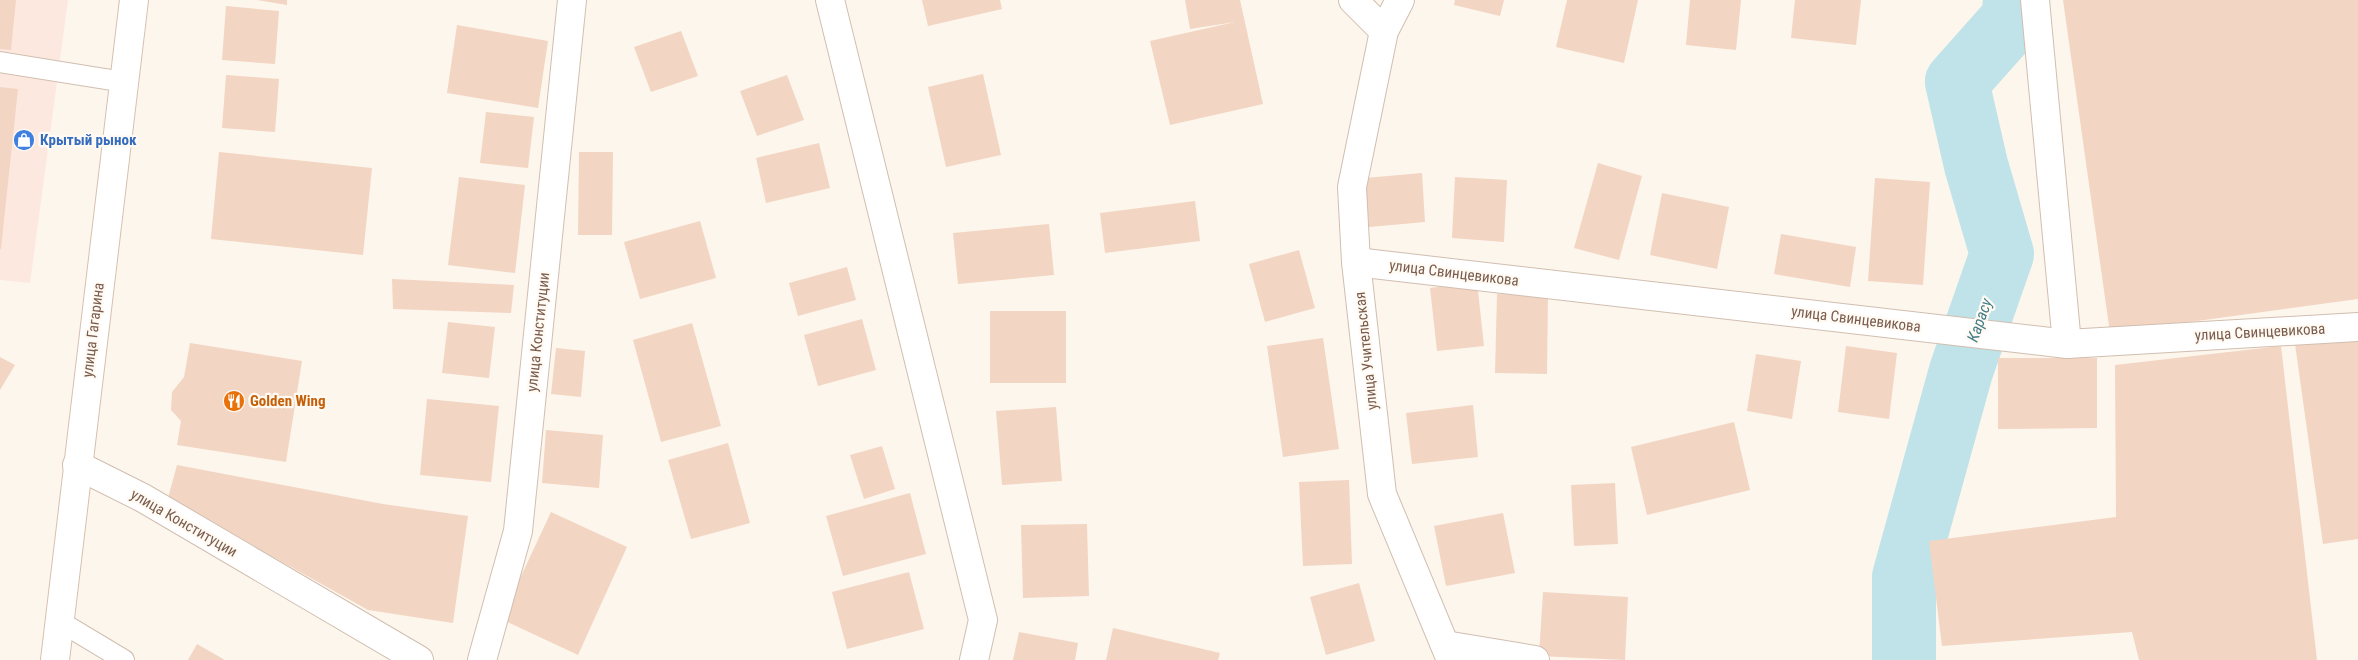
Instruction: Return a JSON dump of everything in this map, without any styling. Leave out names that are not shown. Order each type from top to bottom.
[{"type":"street","name":"улица Гагарина","points":[[54,660],[134,0]]},
{"type":"street","name":"улица Конституции","points":[[482,660],[518,531],[572,0]]},
{"type":"street","points":[[830,0],[983,620],[974,660]]},
{"type":"street","points":[[1353,0],[1384,31]]},
{"type":"street","name":"улица Учительская","points":[[1400,0],[1384,31],[1352,188],[1356,262],[1382,494],[1448,653]]},
{"type":"street","points":[[2035,0],[2067,344]]},
{"type":"street","name":"улица Свинцевикова","points":[[1356,262],[2067,344],[2358,327]]},
{"type":"street","name":"улица Конституции","points":[[77,465],[143,498],[419,660]]},
{"type":"street","points":[[1448,653],[1535,660]]},
{"type":"lane","points":[[0,62],[124,82]]},
{"type":"lane","points":[[59,621],[124,660]]},
{"type":"shaded area","name":"Крытый рынок","points":[[0,0],[68,0],[30,283],[0,280]]},
{"type":"building","points":[[0,0],[16,0],[11,50],[0,49]]},
{"type":"building","points":[[257,0],[287,0],[287,5]]},
{"type":"building","points":[[922,0],[1000,0],[1002,9],[928,26]]},
{"type":"building","points":[[1185,0],[1240,0],[1263,104],[1170,125],[1150,41],[1235,22],[1190,29]]},
{"type":"building","points":[[1455,0],[1504,0],[1500,16],[1454,5]]},
{"type":"building","points":[[1567,0],[1638,0],[1624,63],[1556,47]]},
{"type":"building","points":[[1690,0],[1741,0],[1736,50],[1686,45]]},
{"type":"building","points":[[1795,0],[1861,0],[1856,45],[1791,38]]},
{"type":"building","points":[[2063,0],[2358,0],[2358,299],[2110,333]]},
{"type":"building","points":[[226,6],[279,11],[275,64],[222,60]]},
{"type":"building","points":[[457,25],[548,41],[538,108],[447,93]]},
{"type":"building","points":[[681,31],[698,76],[651,92],[634,47]]},
{"type":"building","points":[[983,74],[1001,155],[946,167],[928,87]]},
{"type":"building","points":[[226,75],[279,79],[275,132],[222,128]]},
{"type":"building","points":[[787,75],[804,120],[757,136],[740,91]]},
{"type":"building","points":[[0,87],[18,89],[1,249],[0,249]]},
{"type":"building","points":[[486,112],[534,117],[528,168],[480,163]]},
{"type":"building","points":[[819,143],[830,188],[766,203],[756,158]]},
{"type":"building","points":[[219,152],[372,168],[363,255],[211,239]]},
{"type":"building","points":[[579,152],[613,152],[612,235],[578,235]]},
{"type":"building","points":[[1598,163],[1642,176],[1619,260],[1574,248]]},
{"type":"building","points":[[1422,173],[1425,222],[1369,227],[1365,178]]},
{"type":"building","points":[[459,177],[525,185],[515,273],[448,265]]},
{"type":"building","points":[[1455,177],[1507,180],[1504,242],[1452,238]]},
{"type":"building","points":[[1875,178],[1930,182],[1923,285],[1868,281]]},
{"type":"building","points":[[1662,193],[1729,207],[1717,269],[1650,255]]},
{"type":"building","points":[[1195,201],[1200,241],[1105,253],[1100,213]]},
{"type":"building","points":[[700,221],[716,278],[640,299],[624,242]]},
{"type":"building","points":[[1049,224],[1054,275],[958,284],[953,233]]},
{"type":"building","points":[[1781,234],[1856,247],[1850,287],[1774,274]]},
{"type":"building","points":[[1299,250],[1315,308],[1265,322],[1249,264]]},
{"type":"building","points":[[847,267],[856,300],[798,316],[789,283]]},
{"type":"building","points":[[392,279],[514,285],[511,313],[393,309]]},
{"type":"building","points":[[1477,282],[1484,346],[1437,351],[1430,288]]},
{"type":"building","points":[[1497,294],[1548,295],[1547,374],[1495,373]]},
{"type":"building","points":[[990,311],[1066,311],[1066,383],[990,383]]},
{"type":"building","points":[[862,319],[876,370],[818,386],[804,335]]},
{"type":"building","points":[[448,322],[495,327],[489,378],[442,373]]},
{"type":"building","points":[[692,323],[721,426],[661,442],[633,340]]},
{"type":"building","points":[[2358,335],[2358,539],[2323,544],[2295,344]]},
{"type":"building","points":[[1323,338],[1339,449],[1283,457],[1267,346]]},
{"type":"building","name":"Golden Wing","points":[[190,343],[302,361],[286,462],[177,445],[181,421],[171,410],[172,392],[184,377]]},
{"type":"building","points":[[1846,346],[1897,353],[1889,419],[1838,412]]},
{"type":"building","points":[[2281,346],[2317,660],[2139,660],[2132,632],[1942,646],[1929,541],[2116,517],[2115,365]]},
{"type":"building","points":[[556,348],[585,351],[581,397],[551,394]]},
{"type":"building","points":[[1756,354],[1801,361],[1792,419],[1747,411]]},
{"type":"building","points":[[0,357],[15,365],[0,390]]},
{"type":"building","points":[[1998,358],[2097,358],[2097,428],[1998,429]]},
{"type":"building","points":[[427,399],[499,406],[491,482],[420,475]]},
{"type":"building","points":[[1473,405],[1478,457],[1412,464],[1406,413]]},
{"type":"building","points":[[1056,407],[1062,481],[1002,485],[996,411]]},
{"type":"building","points":[[1734,422],[1750,490],[1647,515],[1631,447]]},
{"type":"building","points":[[546,430],[603,435],[599,488],[542,483]]},
{"type":"building","points":[[728,443],[750,523],[691,539],[668,460]]},
{"type":"building","points":[[882,446],[895,489],[864,499],[850,455]]},
{"type":"building","points":[[177,465],[383,504],[468,516],[453,623],[368,610],[168,498]]},
{"type":"building","points":[[1349,480],[1352,564],[1303,566],[1299,482]]},
{"type":"building","points":[[1615,483],[1618,544],[1574,546],[1571,485]]},
{"type":"building","points":[[910,493],[926,554],[843,576],[826,516]]},
{"type":"building","points":[[551,512],[627,547],[578,655],[501,619]]},
{"type":"building","points":[[1503,513],[1515,573],[1446,586],[1434,526]]},
{"type":"building","points":[[1087,524],[1089,596],[1023,598],[1021,525]]},
{"type":"building","points":[[909,572],[924,629],[847,649],[832,592]]},
{"type":"building","points":[[1359,583],[1375,641],[1326,655],[1310,597]]},
{"type":"building","points":[[1543,592],[1628,597],[1625,660],[1539,656]]},
{"type":"building","points":[[1113,628],[1220,653],[1218,660],[1106,660]]},
{"type":"building","points":[[1019,632],[1078,643],[1075,660],[1013,660]]},
{"type":"building","points":[[197,644],[225,660],[188,660]]},
{"type":"waterway","name":"Карасу","points":[[1904,660],[1904,577],[1961,371],[2002,254],[1976,165],[1957,82],[2013,19],[2015,0]]},
{"type":"place","name":"Крытый рынок","points":[[24,140]]},
{"type":"place","name":"Golden Wing","points":[[234,401]]}]
